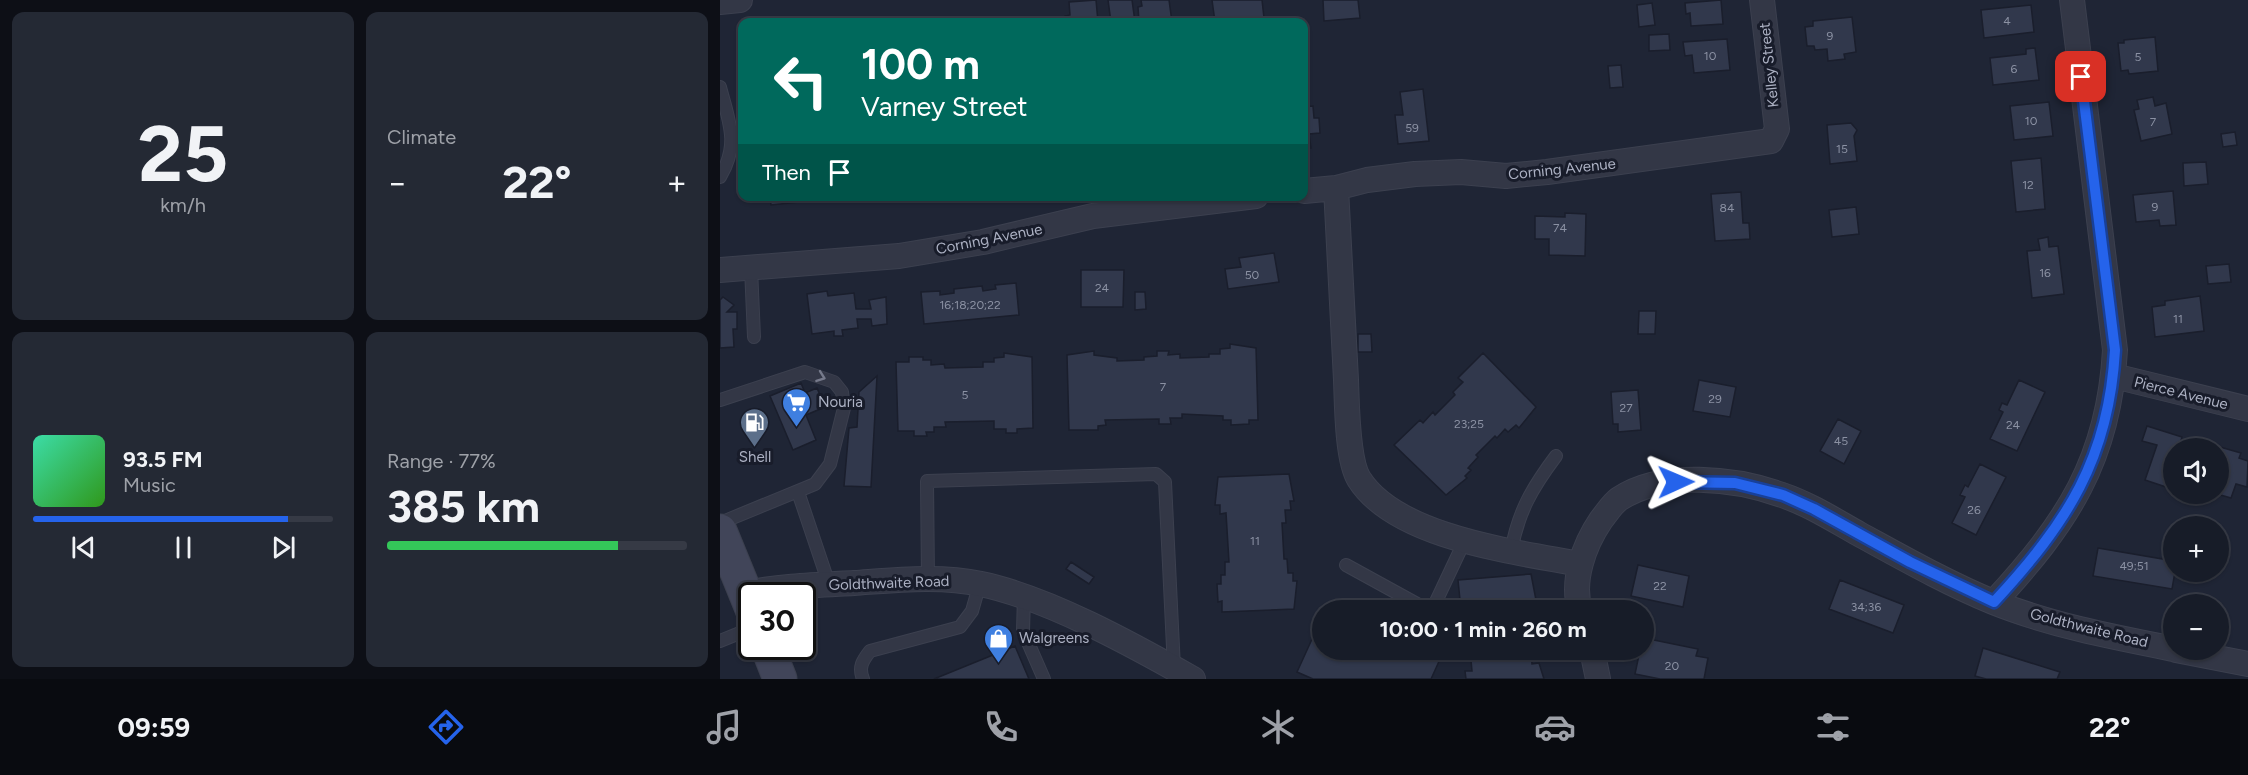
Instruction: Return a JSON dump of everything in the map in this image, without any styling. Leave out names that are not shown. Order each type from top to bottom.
[{"type":"main road","points":[[720,531],[740,582]]},
{"type":"street","points":[[720,2],[740,0]]},
{"type":"street","name":"Kelley Street","points":[[1762,0],[1777,129]]},
{"type":"street","points":[[1994,602],[2032,562],[2081,489],[2096,455],[2113,393],[2115,350],[2072,0]]},
{"type":"street","name":"Corning Avenue","points":[[1308,191],[1336,188],[1379,178],[1461,172],[1506,176],[1709,151],[1771,141],[1777,129]]},
{"type":"street","points":[[1336,188],[1349,435],[1358,478],[1381,502],[1408,520],[1465,540],[1511,552],[1581,564]]},
{"type":"street","name":"Corning Avenue","points":[[720,270],[899,256],[983,242],[1093,216],[1215,201]]},
{"type":"street","name":"Pierce Avenue","points":[[2114,376],[2248,409]]},
{"type":"street","name":"Goldthwaite Road","points":[[1580,600],[1581,564],[1592,534],[1617,500],[1645,487],[1676,482],[1735,483],[1783,495],[1814,509],[1910,562],[1994,602],[2074,627],[2163,646]]},
{"type":"street","name":"Goldthwaite Road","points":[[816,585],[928,580],[980,583],[1023,596],[1091,626],[1183,674]]},
{"type":"street","points":[[1594,660],[1598,679]]},
{"type":"street","name":"Goldthwaite Road","points":[[2229,660],[2248,664]]},
{"type":"lane","points":[[720,87],[733,141],[730,160],[720,177]]},
{"type":"lane","points":[[751,268],[754,337]]},
{"type":"lane","points":[[720,399],[805,372],[834,382],[842,392],[843,408],[830,464],[815,484],[720,523]]},
{"type":"lane","points":[[1511,552],[1516,526],[1531,489],[1556,456]]},
{"type":"lane","points":[[928,580],[927,481],[1156,474],[1165,482],[1183,674]]},
{"type":"lane","points":[[798,492],[829,584]]},
{"type":"lane","points":[[1435,600],[1465,540]]},
{"type":"lane","points":[[1346,565],[1411,600]]},
{"type":"lane","points":[[862,679],[860,672],[862,661],[870,651],[960,627],[972,611],[980,583]]},
{"type":"lane","points":[[1023,596],[1023,631],[1044,679]]},
{"type":"lane","points":[[720,641],[738,634]]},
{"type":"building","points":[[1096,0],[1098,18],[1065,18],[1065,16],[1070,15],[1069,2]]},
{"type":"building","points":[[1108,0],[1132,0],[1134,18],[1110,18]]},
{"type":"building","points":[[1141,0],[1169,0],[1171,18],[1139,18],[1138,7],[1142,6]]},
{"type":"building","points":[[1212,0],[1262,0],[1264,18],[1214,18]]},
{"type":"building","points":[[1323,0],[1358,0],[1360,18],[1324,21]]},
{"type":"building","points":[[1721,0],[1723,24],[1691,26],[1690,13],[1686,14],[1685,3]]},
{"type":"building","points":[[1652,3],[1655,25],[1639,27],[1637,5]]},
{"type":"building","points":[[2031,5],[2034,32],[1984,38],[1981,10]]},
{"type":"building","points":[[1852,17],[1856,52],[1844,54],[1845,59],[1828,61],[1827,49],[1815,50],[1814,46],[1807,46],[1805,27],[1813,26],[1813,21]]},
{"type":"building","points":[[1669,34],[1670,50],[1649,51],[1649,35]]},
{"type":"building","points":[[2155,37],[2158,71],[2129,74],[2128,70],[2121,71],[2118,43],[2124,43],[2124,40]]},
{"type":"building","points":[[1727,39],[1730,70],[1694,73],[1692,55],[1685,56],[1683,42]]},
{"type":"building","points":[[2035,48],[2039,80],[1993,85],[1990,58],[2026,54],[2026,49]]},
{"type":"building","points":[[1621,65],[1623,87],[1610,88],[1608,66]]},
{"type":"building","points":[[1423,89],[1429,141],[1398,144],[1395,115],[1403,115],[1400,92]]},
{"type":"building","points":[[2153,97],[2155,106],[2166,103],[2172,134],[2141,141],[2134,110],[2139,109],[2137,100]]},
{"type":"building","points":[[2049,102],[2053,136],[2014,140],[2010,106]]},
{"type":"building","points":[[1313,106],[1314,118],[1319,118],[1320,133],[1309,134],[1311,148],[1308,148],[1308,107]]},
{"type":"building","points":[[1851,123],[1857,130],[1854,136],[1857,161],[1830,164],[1827,125]]},
{"type":"building","points":[[2235,132],[2237,145],[2223,147],[2221,134]]},
{"type":"building","points":[[2041,158],[2045,209],[2016,212],[2011,161]]},
{"type":"building","points":[[2206,162],[2208,184],[2184,186],[2183,163]]},
{"type":"building","points":[[2173,191],[2176,225],[2160,226],[2159,220],[2136,222],[2133,195]]},
{"type":"building","points":[[1741,192],[1743,223],[1749,223],[1750,239],[1715,241],[1711,194]]},
{"type":"building","points":[[771,201],[808,201],[771,205]]},
{"type":"building","points":[[1856,207],[1859,234],[1832,237],[1829,210]]},
{"type":"building","points":[[1565,213],[1586,214],[1585,256],[1549,255],[1549,239],[1535,239],[1535,216],[1565,217]]},
{"type":"building","points":[[2048,237],[2049,247],[2058,246],[2064,294],[2032,298],[2027,251],[2040,250],[2038,239]]},
{"type":"building","points":[[1274,253],[1279,282],[1228,289],[1225,269],[1241,267],[1239,258]]},
{"type":"building","points":[[2229,264],[2231,282],[2208,284],[2206,266]]},
{"type":"building","points":[[1081,270],[1124,270],[1123,307],[1081,307]]},
{"type":"building","points":[[1016,283],[1019,315],[924,324],[921,292],[940,291],[940,295],[954,293],[954,289],[982,286],[983,291],[996,289],[995,285]]},
{"type":"building","points":[[827,291],[828,296],[854,293],[856,309],[871,309],[869,300],[886,297],[887,324],[872,326],[871,319],[857,319],[858,328],[842,330],[843,336],[834,336],[834,331],[812,334],[807,294]]},
{"type":"building","points":[[1135,292],[1145,292],[1146,309],[1135,310]]},
{"type":"building","points":[[2200,296],[2204,331],[2155,337],[2152,307],[2165,305],[2165,301]]},
{"type":"building","points":[[723,297],[734,305],[727,312],[737,312],[737,329],[733,329],[734,347],[720,348],[720,300]]},
{"type":"building","points":[[1639,311],[1656,311],[1655,334],[1638,334]]},
{"type":"building","points":[[1358,334],[1371,334],[1372,352],[1358,352]]},
{"type":"building","points":[[1230,344],[1256,348],[1258,420],[1249,420],[1249,424],[1231,425],[1231,420],[1223,420],[1223,416],[1182,414],[1182,418],[1170,418],[1171,424],[1159,424],[1159,419],[1105,420],[1106,425],[1098,426],[1098,430],[1069,430],[1067,355],[1094,351],[1094,355],[1117,358],[1117,361],[1144,360],[1144,357],[1157,356],[1157,351],[1169,351],[1168,355],[1180,354],[1180,358],[1209,357],[1209,354],[1220,354],[1220,349],[1230,348]]},
{"type":"building","points":[[1004,353],[1032,357],[1033,428],[1017,429],[1017,433],[1006,433],[1006,429],[994,429],[994,421],[945,422],[946,427],[934,427],[934,432],[926,432],[927,436],[914,436],[914,431],[898,431],[896,362],[909,362],[909,357],[923,357],[923,360],[931,360],[931,365],[944,364],[945,368],[983,367],[983,362],[994,362],[994,358],[1004,357]]},
{"type":"building","points":[[1483,353],[1536,407],[1519,428],[1516,425],[1508,432],[1505,429],[1497,438],[1495,436],[1476,455],[1478,457],[1468,468],[1471,470],[1465,476],[1467,478],[1446,495],[1394,445],[1420,420],[1423,423],[1433,412],[1435,415],[1455,395],[1453,392],[1463,382],[1458,378]]},
{"type":"building","points":[[877,376],[871,487],[844,486],[849,428],[857,427],[859,392]]},
{"type":"building","points":[[1699,380],[1736,387],[1730,417],[1693,411]]},
{"type":"building","points":[[2019,380],[2045,392],[2017,451],[1990,439],[2003,412],[1999,410],[2002,403],[2007,405]]},
{"type":"building","name":"Nouria","points":[[801,383],[805,393],[817,388],[825,407],[806,415],[816,440],[793,450],[770,396]]},
{"type":"building","points":[[1638,390],[1641,430],[1618,432],[1618,424],[1613,424],[1611,392]]},
{"type":"building","points":[[1838,419],[1861,431],[1844,464],[1820,451]]},
{"type":"building","points":[[2147,426],[2182,437],[2163,438],[2163,486],[2145,480],[2157,445],[2142,441]]},
{"type":"building","points":[[2229,450],[2241,453],[2239,458],[2248,461],[2247,487],[2236,484],[2231,498],[2229,497]]},
{"type":"building","points":[[1980,464],[2006,477],[1976,535],[1952,523],[1965,497],[1960,495],[1965,485],[1968,487]]},
{"type":"building","points":[[1289,474],[1294,501],[1290,501],[1291,510],[1285,510],[1286,523],[1282,523],[1284,559],[1287,559],[1288,573],[1293,573],[1293,581],[1297,581],[1294,609],[1222,612],[1222,601],[1218,602],[1217,584],[1221,584],[1221,575],[1225,575],[1225,562],[1229,562],[1226,513],[1220,514],[1220,505],[1215,505],[1218,477]]},
{"type":"building","points":[[2098,548],[2163,559],[2163,582],[2173,582],[2172,589],[2093,576]]},
{"type":"building","points":[[1071,562],[1094,577],[1089,584],[1066,569]]},
{"type":"building","points":[[1638,565],[1689,576],[1683,607],[1631,596]]},
{"type":"building","points":[[1531,574],[1536,600],[1460,600],[1458,580]]},
{"type":"building","points":[[1840,580],[1904,605],[1893,633],[1829,609]]},
{"type":"building","points":[[1312,639],[1312,660],[1440,660],[1431,679],[1313,679],[1297,672]]},
{"type":"building","points":[[1654,640],[1698,649],[1696,656],[1708,658],[1704,679],[1660,679],[1635,674],[1638,660],[1654,660]]},
{"type":"building","name":"Walgreens","points":[[1015,646],[1029,679],[934,679]]},
{"type":"building","points":[[1983,648],[2060,672],[2057,679],[1986,679],[1975,676]]},
{"type":"building","points":[[1471,660],[1532,660],[1532,664],[1539,663],[1544,679],[1466,679],[1465,671],[1472,671]]},
{"type":"place","name":"Nouria","points":[[797,428]]},
{"type":"place","name":"Shell","points":[[755,448]]},
{"type":"place","name":"Walgreens","points":[[998,664]]},
{"type":"route","points":[[1676,482],[1735,483],[1783,495],[1814,509],[1910,562],[1994,602],[2032,562],[2081,489],[2096,455],[2113,393],[2115,350],[2081,77]]}]
